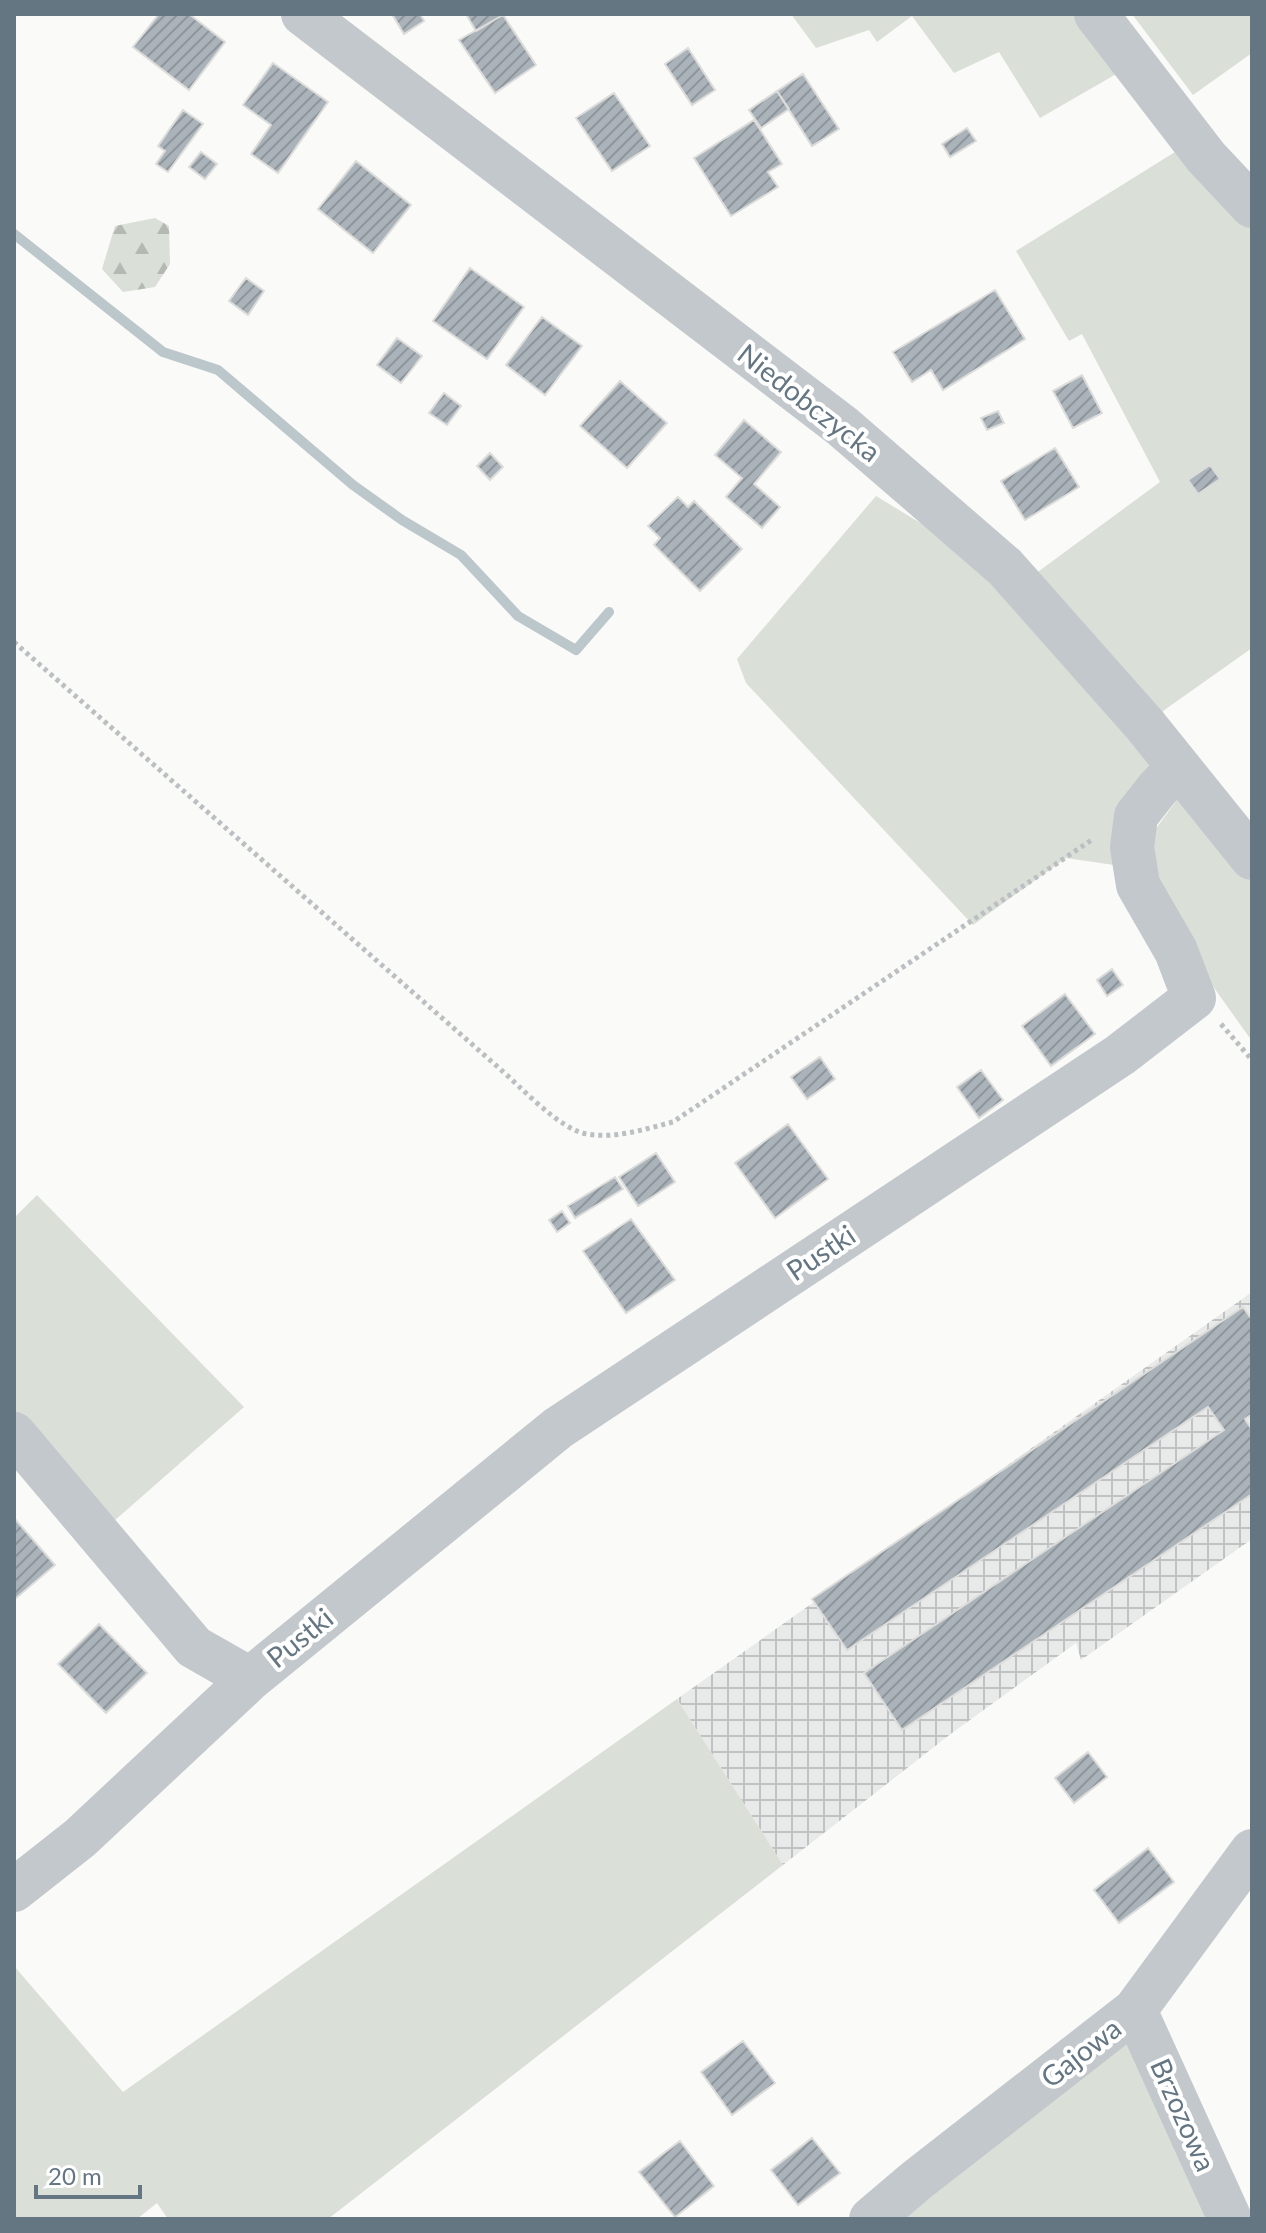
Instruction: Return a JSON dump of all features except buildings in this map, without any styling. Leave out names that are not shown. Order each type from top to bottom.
[{"type":"street","name":"Niedobczycka","points":[[303,14],[866,446],[1005,567],[1145,725],[1252,858]]},
{"type":"street","points":[[1096,14],[1206,157],[1252,206]]},
{"type":"street","points":[[1136,816],[1178,768]]},
{"type":"street","name":"Pustki","points":[[14,1890],[80,1838],[250,1679],[558,1428],[1120,1055],[1194,998],[1176,951],[1138,885],[1132,847],[1136,816]]},
{"type":"street","name":"Pustki","points":[[14,1434],[194,1647],[250,1679]]},
{"type":"street","name":"Gajowa","points":[[871,2219],[1135,2010],[1252,1851]]},
{"type":"street","name":"Brzozowa","points":[[1135,2010],[1230,2219]]},
{"type":"path","points":[[14,642],[545,1108],[569,1128],[586,1134],[624,1134],[673,1122],[1110,827],[1136,816]]},
{"type":"shaded area","points":[[1252,1292],[1252,1539],[1081,1660],[1076,1643],[952,1733],[783,1865],[677,1699]]},
{"type":"green space","points":[[791,14],[1083,14],[1118,73],[1040,118],[999,52],[954,73],[912,16],[877,42],[869,30],[816,48]]},
{"type":"green space","points":[[1132,14],[1252,14],[1252,53],[1193,95]]},
{"type":"green space","points":[[1175,152],[1252,226],[1252,648],[1163,711],[1165,718],[1035,574],[1160,482],[1082,334],[1069,341],[1016,251]]},
{"type":"green space","points":[[155,218],[169,226],[170,264],[155,287],[123,292],[102,269],[115,226]]},
{"type":"green space","points":[[876,496],[950,541],[1089,679],[1160,765],[1121,866],[1066,858],[973,925],[746,683],[737,659]]},
{"type":"green space","points":[[1179,797],[1252,874],[1252,1041],[1212,985],[1156,880],[1152,834]]},
{"type":"green space","points":[[37,1195],[244,1407],[114,1521],[14,1412],[14,1218]]},
{"type":"green space","points":[[677,1699],[783,1865],[328,2219],[168,2219],[157,2203],[137,2219],[14,2219],[14,1966],[123,2092]]},
{"type":"green space","points":[[1127,2043],[1208,2219],[891,2219]]},
{"type":"waterway","points":[[14,234],[163,352],[218,370],[353,485],[402,520],[461,555],[518,616],[576,650],[609,612]]}]
